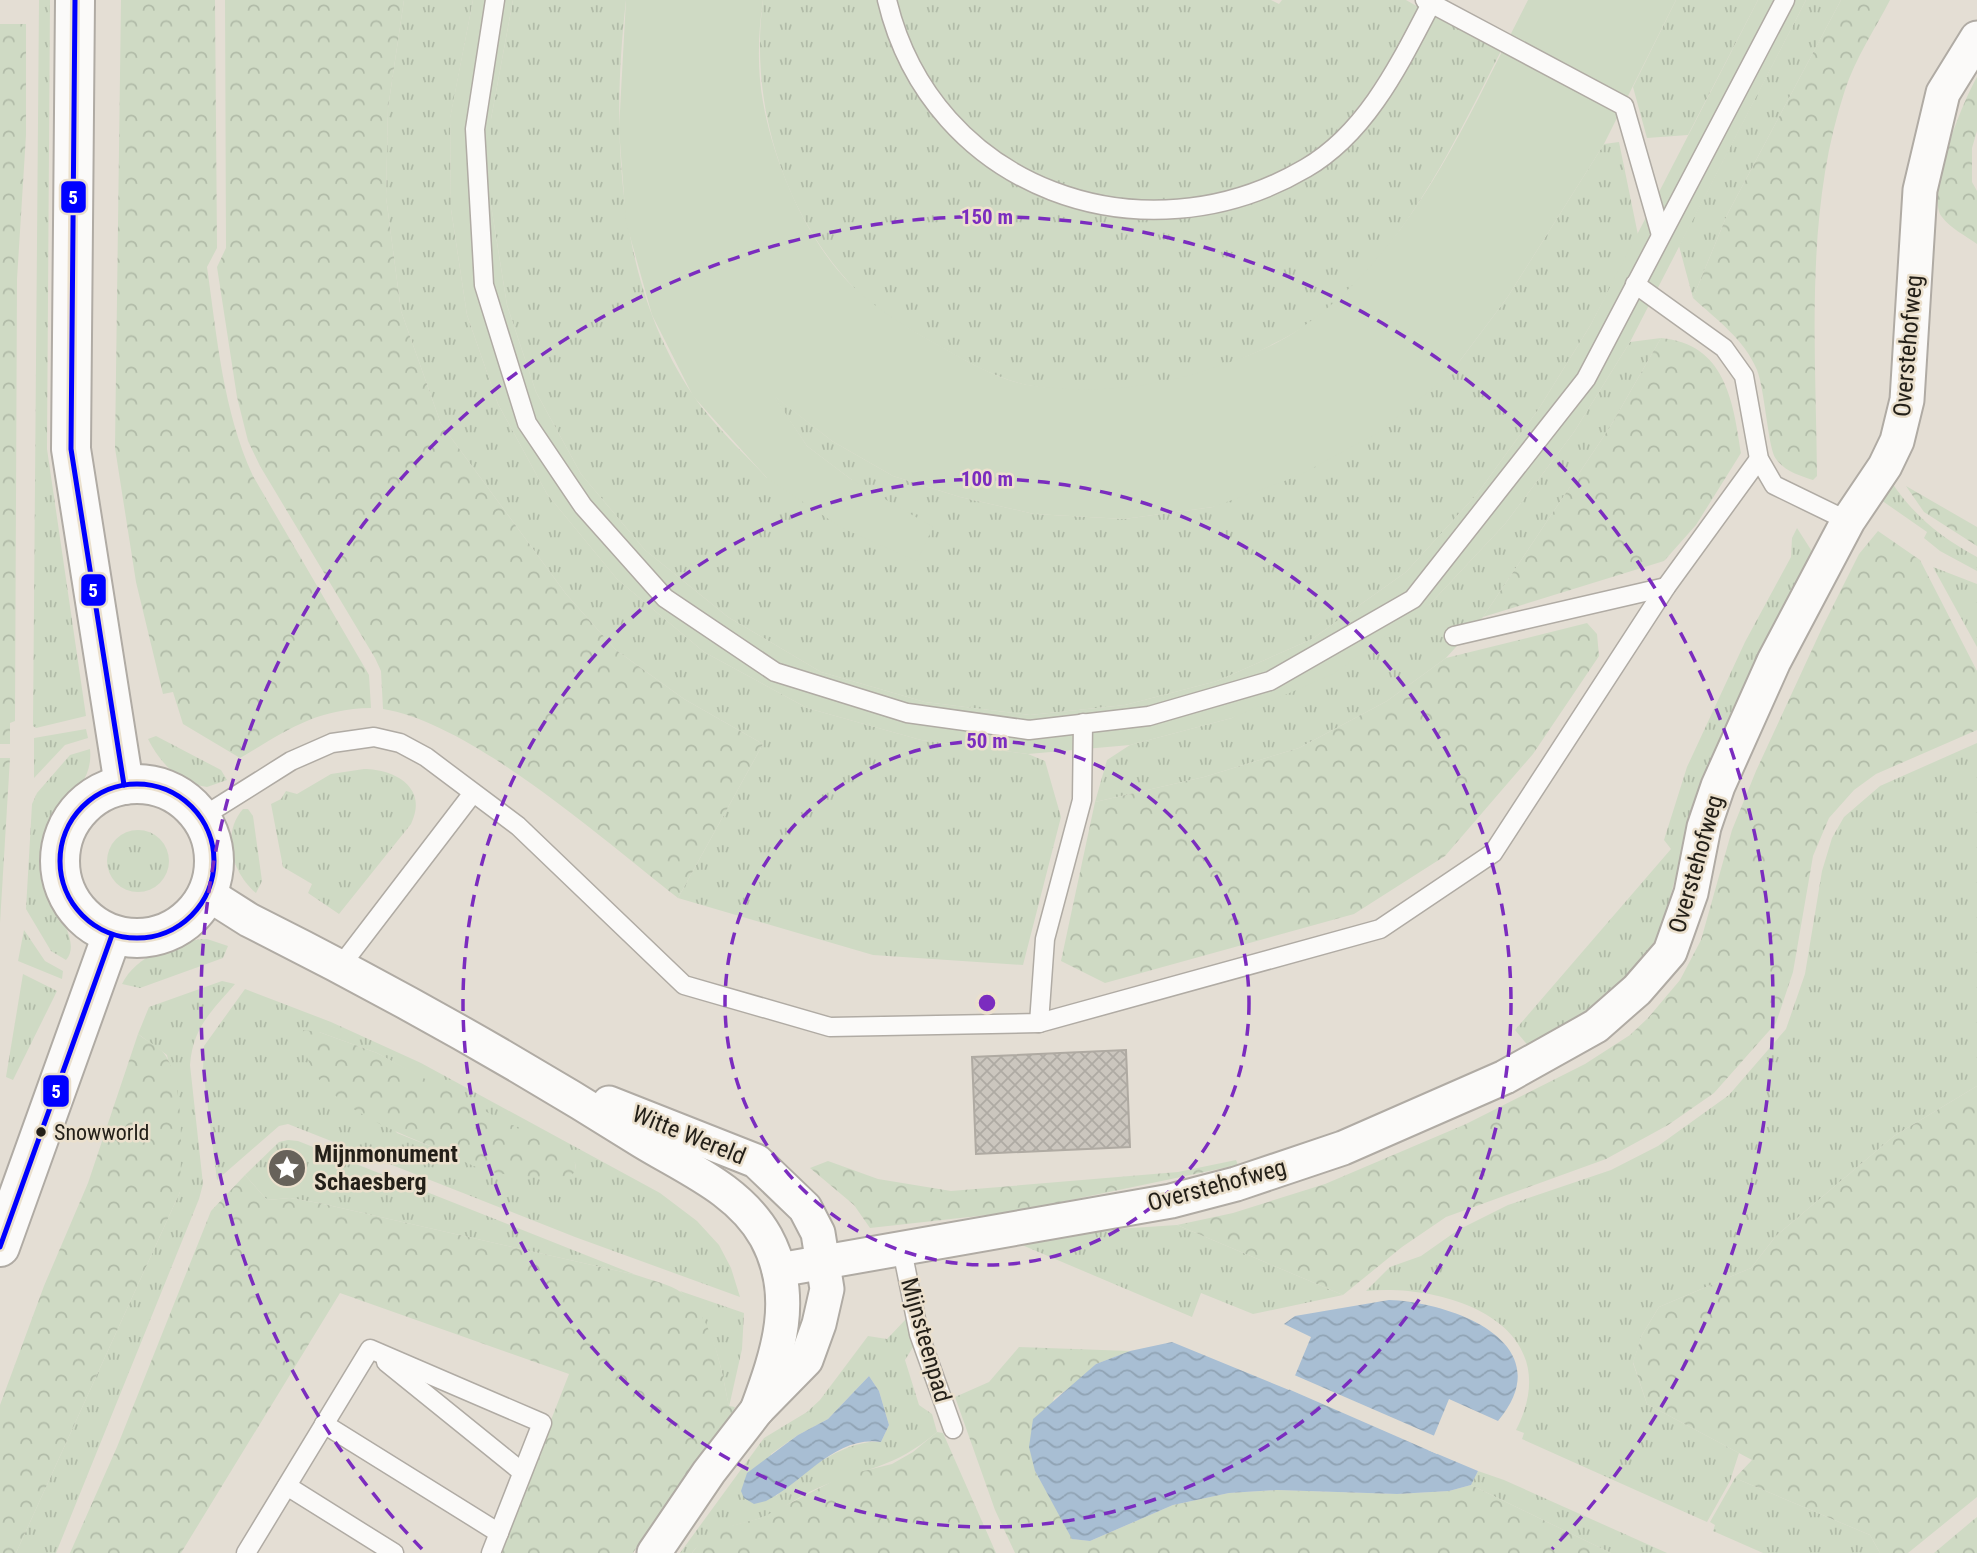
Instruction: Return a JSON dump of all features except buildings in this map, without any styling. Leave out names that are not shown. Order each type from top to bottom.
[{"type":"main road","points":[[75,0],[71,449],[124,785]]},
{"type":"main road","points":[[124,785],[147,785],[170,792],[202,817],[213,845],[214,870],[208,894],[187,920],[157,936],[134,939],[112,935],[89,923],[72,904],[62,881],[60,855],[66,831],[79,809],[100,794],[124,785]]},
{"type":"main road","points":[[0,1247],[112,935]]},
{"type":"street","name":"Overstehofweg","points":[[779,1270],[1171,1201],[1236,1184],[1343,1148],[1505,1077],[1596,1026],[1637,990],[1670,952],[1690,893],[1704,827],[1734,748],[1774,661],[1848,522],[1885,466],[1897,441],[1907,400],[1920,190],[1943,93],[1977,38]]},
{"type":"street","name":"Witte Wereld","points":[[208,894],[541,1077],[721,1188],[751,1215],[766,1237],[779,1270],[784,1316],[780,1348],[757,1410]]},
{"type":"street","name":"Witte Wereld","points":[[541,1077],[755,1161],[805,1208],[818,1233],[828,1289],[806,1360],[757,1410],[709,1472],[654,1553]]},
{"type":"lane","points":[[495,0],[475,129],[484,285],[527,423],[583,506],[665,598],[775,672],[907,713],[1029,730],[1149,716],[1270,681],[1413,599],[1586,379],[1784,0]]},
{"type":"lane","points":[[887,0],[895,32],[917,76],[944,114],[979,148],[1019,176],[1061,196],[1112,209],[1165,210],[1212,205],[1259,191],[1308,167],[1344,138],[1379,97],[1430,1],[1624,106],[1661,234]]},
{"type":"lane","points":[[1635,284],[1724,348],[1744,376],[1759,458],[1774,485],[1848,522]]},
{"type":"lane","points":[[202,817],[291,761],[332,743],[374,737],[400,743],[426,757],[518,826],[684,985],[830,1027],[1039,1023],[1380,929],[1493,853],[1666,587],[1759,458]]},
{"type":"lane","points":[[1454,636],[1666,587]]},
{"type":"lane","points":[[1039,1023],[1045,939],[1082,800],[1083,723]]},
{"type":"lane","points":[[339,968],[473,793]]},
{"type":"lane","name":"Mijnsteenpad","points":[[902,1250],[919,1334],[953,1429]]},
{"type":"lane","points":[[252,1551],[287,1486],[370,1349]]},
{"type":"lane","points":[[370,1349],[542,1423],[491,1553]]},
{"type":"lane","points":[[370,1349],[522,1472]]},
{"type":"lane","points":[[324,1424],[499,1533]]},
{"type":"lane","points":[[287,1486],[394,1553]]},
{"type":"green space","points":[[39,0],[50,0],[47,449],[86,716],[36,728],[33,726]]},
{"type":"green space","points":[[121,0],[215,0],[217,248],[207,267],[228,400],[253,476],[369,675],[371,708],[333,712],[317,717],[240,758],[183,724],[173,692],[163,694],[136,582],[115,448]]},
{"type":"green space","points":[[225,0],[404,0],[388,108],[386,197],[401,311],[441,424],[566,594],[616,650],[684,699],[763,744],[678,898],[576,817],[496,760],[456,736],[418,719],[383,709],[381,671],[375,658],[260,466],[248,441],[237,397],[217,267],[226,248]]},
{"type":"green space","points":[[404,0],[473,0],[450,119],[451,209],[467,315],[498,404],[547,494],[617,579],[704,652],[807,708],[921,740],[1028,754],[1045,761],[1061,817],[1023,965],[873,955],[678,898],[763,744],[684,699],[616,650],[566,594],[441,424],[401,311],[386,197],[388,108]]},
{"type":"green space","points":[[473,0],[513,0],[491,119],[491,205],[507,305],[536,392],[581,474],[645,550],[728,617],[821,672],[925,702],[1030,715],[1125,705],[1217,681],[1312,639],[1406,572],[1477,494],[1538,410],[1590,326],[1758,0],[1806,0],[1630,342],[1574,432],[1505,524],[1430,604],[1333,674],[1232,718],[1130,745],[1028,754],[921,740],[807,708],[704,652],[617,579],[547,494],[498,404],[467,315],[451,209],[450,118]]},
{"type":"green space","points":[[513,0],[626,0],[619,101],[620,153],[634,255],[648,304],[667,351],[693,395],[719,428],[767,478],[852,480],[807,446],[772,394],[832,441],[893,476],[960,497],[1034,514],[1124,519],[1213,507],[1450,374],[1507,298],[1604,144],[1619,142],[1638,235],[1590,326],[1538,410],[1477,494],[1406,572],[1312,639],[1217,681],[1125,705],[1030,715],[925,702],[821,672],[728,617],[645,550],[581,474],[536,392],[507,305],[491,205],[491,119]]},
{"type":"green space","points":[[626,0],[763,0],[759,64],[768,127],[785,179],[797,205],[825,254],[842,275],[869,301],[898,322],[983,369],[1028,385],[1094,389],[1137,386],[1180,378],[1237,360],[1295,332],[1336,301],[1372,265],[1404,225],[1432,182],[1528,0],[1676,0],[1604,144],[1507,298],[1450,374],[1379,432],[1298,476],[1213,507],[1124,519],[1034,514],[960,497],[893,476],[832,441],[774,396],[807,446],[852,480],[933,527],[917,561],[842,528],[767,478],[693,396],[652,315],[626,222],[619,129]]},
{"type":"green space","points":[[763,0],[879,0],[895,50],[909,79],[936,119],[970,153],[1009,180],[1052,200],[1098,213],[1145,219],[1192,216],[1239,206],[1286,189],[1312,175],[1330,162],[1363,124],[1434,16],[1501,51],[1461,129],[1415,208],[1360,280],[1328,309],[1292,334],[1262,350],[1197,374],[1129,388],[1060,390],[1005,379],[921,336],[866,299],[831,261],[809,228],[791,193],[777,156],[761,78]]},
{"type":"green space","points":[[896,0],[1271,0],[1279,4],[1282,0],[1406,0],[1420,8],[1384,70],[1357,109],[1307,160],[1272,178],[1234,191],[1178,202],[1124,201],[1072,190],[1024,168],[981,138],[945,99],[916,53]]},
{"type":"green space","points":[[1676,0],[1758,0],[1688,135],[1647,138],[1633,87]]},
{"type":"green space","points":[[1806,0],[1841,0],[1727,215],[1693,298],[1679,246]]},
{"type":"green space","points":[[1841,0],[1890,0],[1849,78],[1832,137],[1823,184],[1815,281],[1817,476],[1813,480],[1788,470],[1776,459],[1760,379],[1752,359],[1729,331],[1693,298],[1727,215]]},
{"type":"green space","points":[[0,24],[26,24],[26,135],[17,279],[15,721],[10,723],[10,744],[0,744]]},
{"type":"green space","points":[[1977,77],[1977,131],[1972,148],[1972,182],[1977,191],[1977,244],[1942,217],[1938,205],[1938,189],[1948,147]]},
{"type":"green space","points":[[1661,338],[1610,427],[1483,617],[1446,658],[1387,701],[1299,748],[1204,777],[1095,802],[1107,760],[1130,745],[1232,718],[1430,604],[1505,524],[1574,432],[1630,342]]},
{"type":"green space","points":[[1661,338],[1682,342],[1699,351],[1712,363],[1729,395],[1738,433],[1741,453],[1696,525],[1664,561],[1483,617],[1610,427]]},
{"type":"green space","points":[[1892,483],[1930,526],[1977,557],[1977,571],[1940,551],[1924,538],[1927,532],[1881,500]]},
{"type":"green space","points":[[1906,486],[1977,527],[1977,546],[1924,512]]},
{"type":"green space","points":[[1797,528],[1813,553],[1697,819],[1651,948],[1631,974],[1605,999],[1530,1048],[1515,1030],[1671,849],[1664,840],[1687,767],[1745,642],[1791,557],[1792,538]]},
{"type":"green space","points":[[1878,531],[1920,560],[1977,671],[1977,730],[1876,774],[1854,790],[1829,818],[1813,856],[1793,972],[1776,1023],[1714,1093],[1668,1125],[1606,1159],[1446,1217],[1402,1247],[1343,1295],[1177,1225],[1233,1213],[1325,1184],[1466,1124],[1585,1064],[1630,1035],[1648,1018],[1680,980],[1701,940],[1732,830],[1756,771],[1859,554]]},
{"type":"green space","points":[[1933,567],[1977,584],[1977,647]]},
{"type":"green space","points":[[1587,623],[1597,634],[1599,656],[1533,754],[1445,856],[1354,914],[1105,983],[1061,961],[1095,802],[1204,777],[1299,748],[1387,701],[1446,658]]},
{"type":"green space","points":[[86,729],[88,738],[65,745],[34,778],[34,738]]},
{"type":"green space","points":[[156,736],[221,770],[227,780],[207,787],[179,776],[153,748],[148,739]]},
{"type":"green space","points":[[1977,743],[1977,1086],[1894,1136],[1776,1236],[1751,1268],[1659,1307],[1642,1335],[1633,1363],[1647,1404],[1739,1453],[1730,1481],[1707,1522],[1522,1439],[1524,1433],[1516,1430],[1528,1394],[1527,1363],[1514,1338],[1492,1318],[1464,1304],[1399,1290],[1366,1291],[1390,1267],[1421,1256],[1458,1230],[1508,1205],[1611,1170],[1658,1146],[1729,1095],[1786,1029],[1805,974],[1822,871],[1832,838],[1844,817],[1880,786]]},
{"type":"green space","points":[[90,749],[90,764],[85,778],[60,812],[46,841],[44,859],[48,891],[71,944],[66,960],[51,951],[26,909],[32,804],[37,793],[70,755]]},
{"type":"green space","points":[[0,758],[10,758],[0,923]]},
{"type":"green space","points":[[364,769],[387,773],[406,783],[416,800],[415,811],[411,824],[339,914],[308,893],[312,884],[283,867],[271,804],[281,799],[286,791],[297,794],[331,774]]},
{"type":"green space","points":[[243,809],[248,809],[253,816],[262,881],[256,893],[241,875],[232,853],[232,830]]},
{"type":"green space","points":[[138,830],[150,832],[160,839],[167,849],[167,873],[160,883],[150,890],[138,892],[126,890],[116,883],[109,873],[107,861],[109,849],[116,839],[126,832]]},
{"type":"green space","points":[[24,930],[45,961],[63,971],[62,979],[18,961]]},
{"type":"green space","points":[[207,939],[228,946],[223,958],[140,988],[122,984],[137,965],[158,951]]},
{"type":"green space","points":[[23,974],[57,991],[13,1080],[6,1077]]},
{"type":"green space","points":[[222,981],[235,984],[199,1030],[190,1065],[203,1184],[199,1199],[56,1553],[16,1553],[180,1192],[179,1114],[167,1055],[138,1034],[149,1007]]},
{"type":"green space","points":[[245,989],[331,1022],[421,1063],[660,1193],[697,1221],[719,1245],[731,1268],[740,1297],[575,1237],[288,1124],[279,1126],[217,1180],[203,1069],[204,1046]],"holes":[[[319,1032],[377,1053],[575,1163],[576,1169],[571,1176],[442,1151],[397,1133]]]},
{"type":"green space","points":[[303,1030],[319,1032],[377,1053],[567,1155],[575,1163],[576,1170],[571,1176],[551,1177],[491,1172],[398,1133],[352,1108],[332,1093],[316,1075],[306,1054]]},
{"type":"green space","points":[[138,1034],[162,1051],[173,1072],[181,1124],[180,1192],[16,1553],[0,1553],[0,1405],[44,1286],[88,1183]]},
{"type":"green space","points":[[1977,1086],[1977,1497],[1908,1553],[1880,1553],[1870,1535],[1735,1478],[1752,1460],[1647,1404],[1633,1362],[1642,1335],[1659,1307],[1751,1268],[1776,1236],[1894,1136]]},
{"type":"green space","points":[[298,1141],[636,1275],[319,1203],[290,1198],[267,1200],[245,1175],[279,1142]]},
{"type":"green space","points":[[1236,1160],[1238,1165],[1014,1212],[870,1228],[854,1205],[810,1168],[828,1161],[878,1179],[951,1191],[1178,1172]]},
{"type":"green space","points":[[245,1175],[267,1200],[290,1198],[319,1203],[636,1275],[672,1287],[693,1304],[709,1330],[729,1406],[735,1407],[731,1416],[690,1469],[633,1553],[499,1553],[569,1374],[340,1293],[181,1553],[70,1553],[117,1447],[211,1211]]},
{"type":"green space","points":[[1109,1225],[1116,1229],[1177,1225],[1343,1295],[1253,1314],[1201,1293],[1192,1317],[1022,1245]]},
{"type":"green space","points":[[680,1291],[744,1313],[742,1349],[729,1407],[714,1344],[701,1317]]},
{"type":"green space","points":[[907,1318],[915,1344],[905,1360],[919,1405],[932,1414],[937,1432],[893,1460],[818,1488],[769,1515],[715,1533],[699,1544],[692,1553],[680,1553],[764,1438],[807,1412],[820,1400],[868,1336],[887,1339]],"holes":[[[869,1376],[879,1391],[889,1425],[881,1442],[853,1446],[824,1459],[776,1496],[771,1454],[828,1419]]]},
{"type":"green space","points":[[1019,1347],[1130,1351],[1096,1364],[1081,1380],[1054,1398],[1035,1471],[1073,1539],[1090,1541],[1173,1505],[1229,1493],[1277,1490],[1397,1494],[1449,1491],[1471,1485],[1611,1553],[1015,1553],[995,1510],[955,1397],[989,1382]]},
{"type":"green space","points":[[937,1432],[943,1433],[996,1553],[692,1553],[701,1541],[719,1529],[761,1518],[843,1476],[892,1464],[913,1452]]},
{"type":"green space","points":[[1478,1471],[1667,1553],[1611,1553],[1471,1485]]},
{"type":"green space","points":[[1735,1478],[1870,1535],[1880,1553],[1763,1553],[1713,1531],[1715,1525],[1710,1522]]},
{"type":"green space","points":[[1977,1517],[1977,1553],[1934,1553],[1972,1521]]},
{"type":"water","points":[[1389,1300],[1442,1309],[1468,1319],[1492,1332],[1509,1349],[1517,1369],[1515,1393],[1498,1421],[1449,1399],[1428,1450],[1478,1471],[1471,1485],[1449,1491],[1397,1494],[1277,1490],[1229,1493],[1173,1505],[1090,1541],[1072,1539],[1035,1471],[1029,1447],[1033,1419],[1096,1364],[1130,1351],[1172,1342],[1289,1390],[1311,1337],[1284,1324],[1295,1316]]},
{"type":"water","points":[[869,1376],[879,1391],[889,1425],[881,1442],[864,1442],[834,1453],[766,1501],[754,1504],[744,1498],[741,1491],[747,1473],[798,1435],[828,1419]]},
{"type":"pier","points":[[1292,1374],[1437,1437],[1432,1448],[1438,1450],[1437,1454],[1279,1385],[1280,1382],[1287,1385]]},
{"type":"transit line","name":"5","points":[[75,0],[71,449],[124,785]]},
{"type":"transit line","name":"5","points":[[137,784],[166,790],[191,807],[208,832],[214,861],[208,890],[191,915],[166,932],[137,938],[108,932],[83,915],[66,890],[60,861],[66,832],[83,807],[108,790],[137,784]]},
{"type":"transit line","name":"5","points":[[0,1247],[112,935]]},
{"type":"place","name":"Snowworld","points":[[41,1132]]},
{"type":"place","name":"Mijnmonument Schaesberg","points":[[287,1168]]}]
